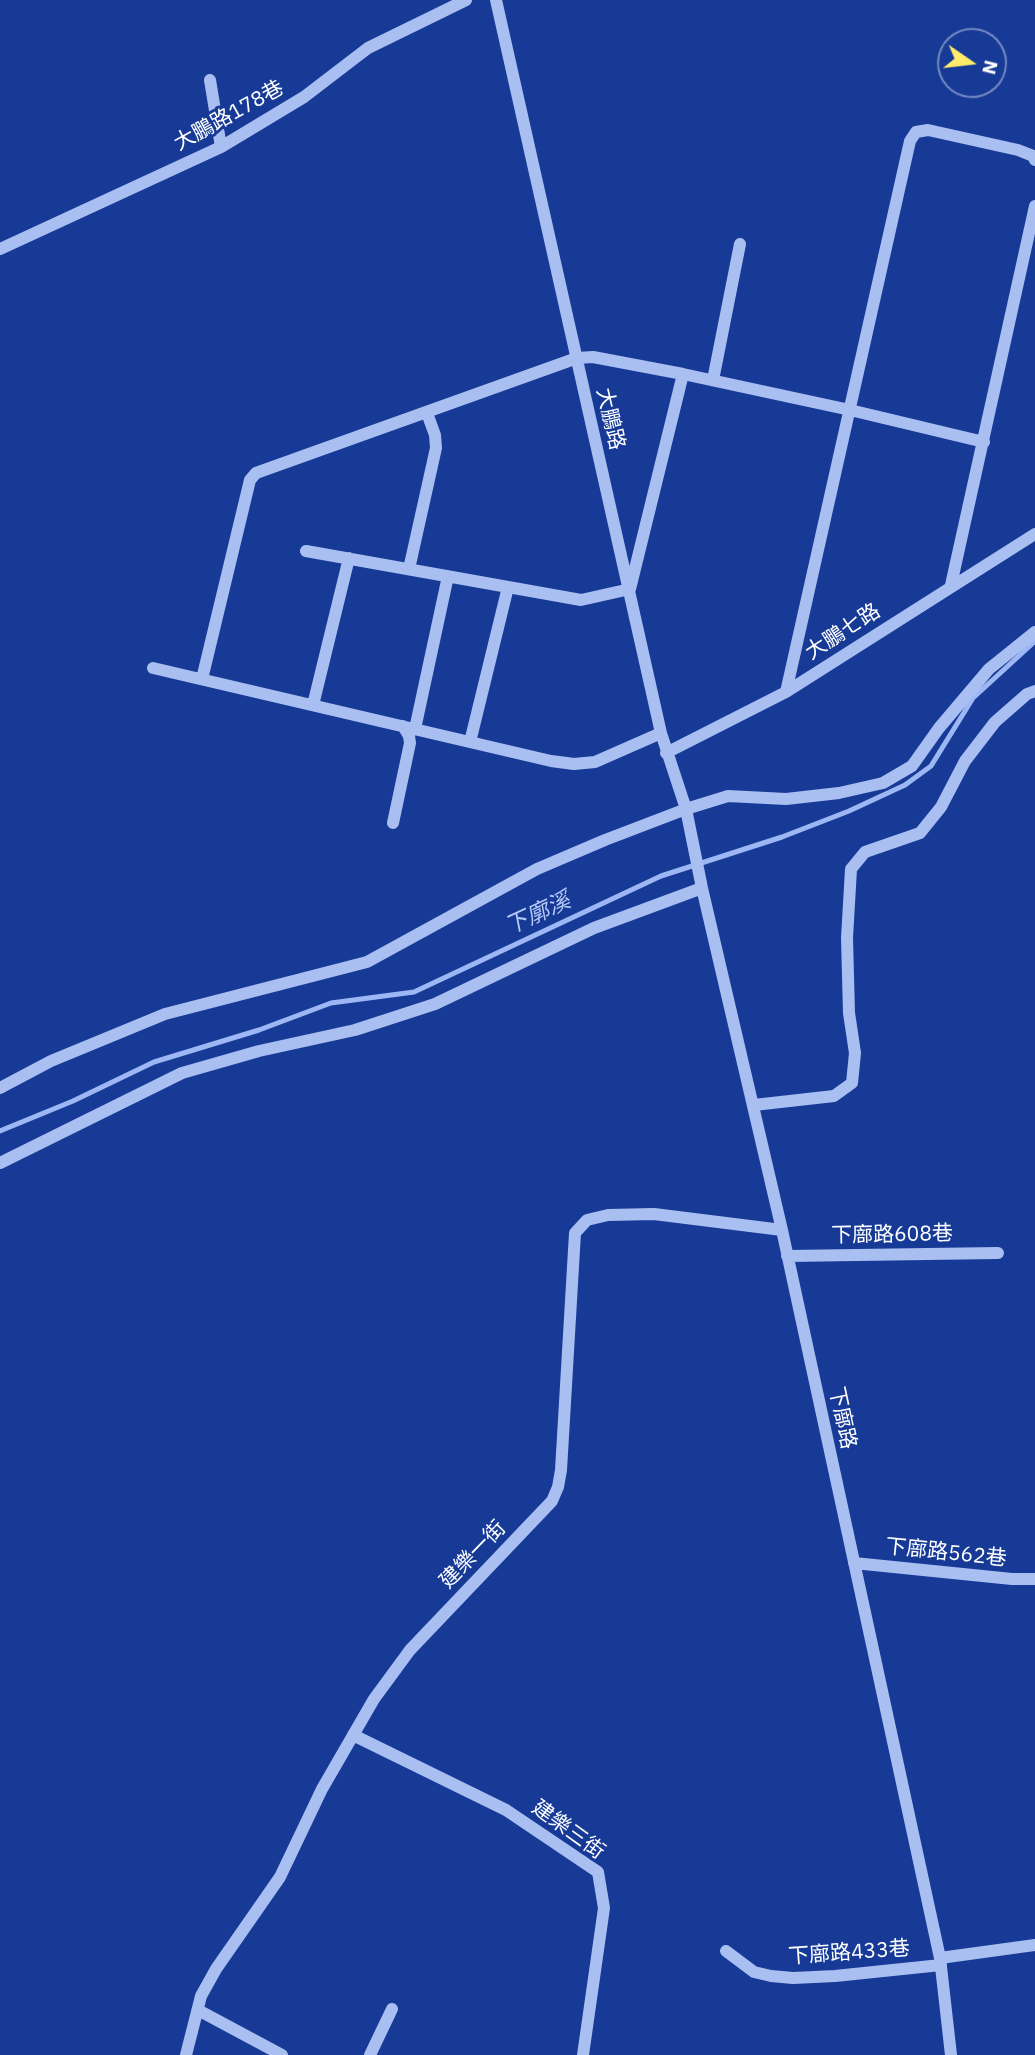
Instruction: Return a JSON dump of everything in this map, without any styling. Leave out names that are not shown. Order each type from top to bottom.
[{"type":"street","name":"大鵬路178巷","points":[[0,249],[221,147],[304,97],[368,48],[466,0]]},
{"type":"street","name":"大鵬路","points":[[496,0],[661,733],[686,809],[702,888]]},
{"type":"street","points":[[210,80],[221,147]]},
{"type":"street","points":[[786,692],[910,141],[916,132],[928,130],[1018,150],[1035,160]]},
{"type":"street","points":[[951,585],[1035,206]]},
{"type":"street","points":[[713,380],[740,244]]},
{"type":"street","points":[[202,679],[250,480],[256,473],[576,358],[593,357],[713,380],[984,442]]},
{"type":"street","points":[[306,551],[581,600],[630,589],[683,374]]},
{"type":"street","points":[[410,569],[436,448],[435,435],[427,413]]},
{"type":"street","name":"大鵬七路","points":[[666,753],[786,692],[1035,534]]},
{"type":"street","points":[[313,705],[349,558]]},
{"type":"street","points":[[393,823],[410,744],[409,728],[448,576]]},
{"type":"street","points":[[470,742],[508,587]]},
{"type":"street","points":[[0,1088],[51,1060],[165,1014],[367,962],[537,869],[686,809],[728,796],[786,799],[839,793],[883,783],[912,766],[989,669],[1035,632]]},
{"type":"street","points":[[153,668],[551,761],[574,764],[595,762],[661,733]]},
{"type":"street","points":[[754,1105],[834,1096],[852,1083],[855,1053],[849,1013],[846,938],[851,869],[865,852],[920,834],[941,807],[965,761],[995,722],[1027,694],[1035,691]]},
{"type":"street","points":[[0,1163],[182,1073],[259,1051],[355,1030],[435,1004],[594,928],[702,888]]},
{"type":"street","name":"下廍路","points":[[702,888],[782,1230],[940,1962],[951,2055]]},
{"type":"street","name":"建樂一街","points":[[186,2055],[201,1996],[216,1969],[280,1877],[322,1789],[374,1699],[410,1650],[552,1502],[561,1470],[575,1233],[587,1220],[608,1215],[654,1214],[782,1230]]},
{"type":"street","name":"下廍路608巷","points":[[787,1256],[998,1253]]},
{"type":"street","name":"下廍路562巷","points":[[854,1563],[1035,1579]]},
{"type":"street","name":"建樂三街","points":[[353,1735],[506,1810],[598,1872],[604,1908],[583,2055]]},
{"type":"street","points":[[940,1962],[1035,1945]]},
{"type":"street","name":"下廍路433巷","points":[[726,1951],[754,1972],[793,1978],[835,1976],[940,1962]]},
{"type":"street","points":[[370,2055],[392,2008]]},
{"type":"street","points":[[198,2010],[282,2055]]},
{"type":"waterway","name":"下廓溪","points":[[0,1131],[73,1101],[154,1062],[259,1030],[331,1003],[414,992],[661,876],[782,837],[849,811],[905,785],[931,766],[973,698],[1035,641]]}]
